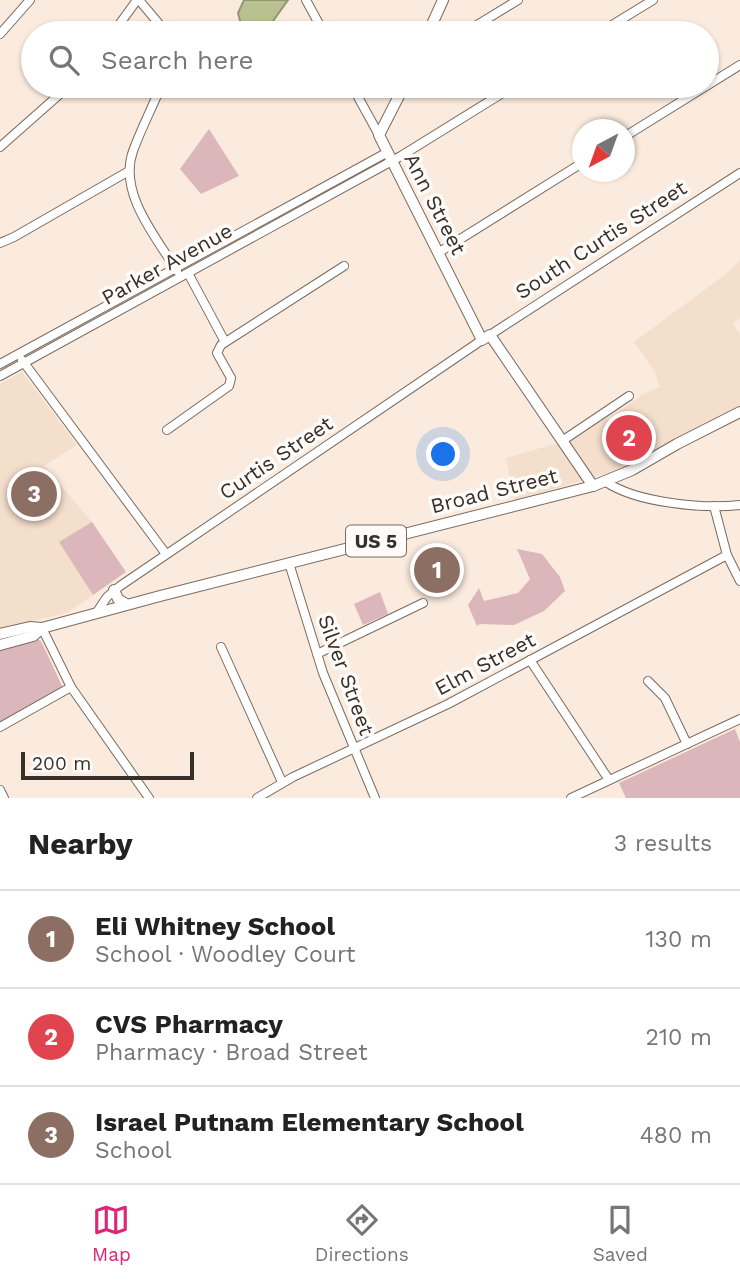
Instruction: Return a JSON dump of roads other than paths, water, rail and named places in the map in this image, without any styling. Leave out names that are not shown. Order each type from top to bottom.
[{"type":"main road","points":[[433,21],[443,0]]},
{"type":"main road","points":[[379,135],[398,98]]},
{"type":"main road","name":"Ann Street","points":[[379,135],[438,253],[486,338],[593,486]]},
{"type":"main road","name":"Broad Street","points":[[0,645],[33,636],[42,628],[126,604],[606,482],[740,412]]},
{"type":"main road","points":[[114,590],[118,599],[126,604]]},
{"type":"main road","name":"Broad Street","points":[[0,634],[30,626],[42,628]]},
{"type":"street","points":[[0,34],[30,0]]},
{"type":"street","points":[[122,21],[138,0],[156,21]]},
{"type":"street","points":[[306,0],[317,21]]},
{"type":"street","points":[[484,21],[519,0]]},
{"type":"street","points":[[619,21],[653,0]]},
{"type":"street","points":[[719,78],[740,65]]},
{"type":"street","points":[[0,147],[55,98]]},
{"type":"street","points":[[156,98],[132,153],[130,186],[175,268],[184,275],[225,342]]},
{"type":"street","name":"Ann Street","points":[[359,98],[379,135]]},
{"type":"street","points":[[390,156],[493,98]]},
{"type":"street","points":[[635,131],[687,98]]},
{"type":"street","name":"Parker Avenue","points":[[0,364],[312,193],[390,156]]},
{"type":"street","name":"Parker Avenue","points":[[0,376],[317,202],[390,156]]},
{"type":"street","points":[[438,253],[572,170]]},
{"type":"street","points":[[0,243],[129,171]]},
{"type":"street","name":"South Curtis Street","points":[[486,338],[740,173]]},
{"type":"street","points":[[312,193],[317,202]]},
{"type":"street","name":"Parker Avenue","points":[[244,230],[250,239]]},
{"type":"street","points":[[167,430],[229,386],[231,378],[217,353],[221,345],[344,265]]},
{"type":"street","name":"Parker Avenue","points":[[96,311],[101,320]]},
{"type":"street","name":"Curtis Street","points":[[97,612],[114,590],[486,338]]},
{"type":"street","points":[[18,355],[166,554]]},
{"type":"street","points":[[562,442],[629,396]]},
{"type":"street","points":[[606,482],[621,490],[657,500],[714,506],[740,505]]},
{"type":"street","points":[[714,506],[727,555],[740,581]]},
{"type":"street","name":"Elm Street","points":[[257,798],[282,782],[437,710],[727,555]]},
{"type":"street","name":"Silver Street","points":[[289,563],[317,654],[375,798]]},
{"type":"street","points":[[317,654],[423,603]]},
{"type":"street","points":[[42,628],[71,687],[149,798]]},
{"type":"street","points":[[221,646],[282,782]]},
{"type":"street","points":[[530,660],[609,780]]},
{"type":"street","points":[[649,681],[665,698],[687,744]]},
{"type":"street","points":[[0,727],[71,687]]},
{"type":"street","points":[[571,798],[740,719]]},
{"type":"street","points":[[0,790],[4,798]]},
{"type":"place","name":"CVS Pharmacy","points":[[629,438]]},
{"type":"place","name":"Israel Putnam Elementary School","points":[[34,494]]},
{"type":"place","name":"Eli Whitney School","points":[[437,570]]}]
